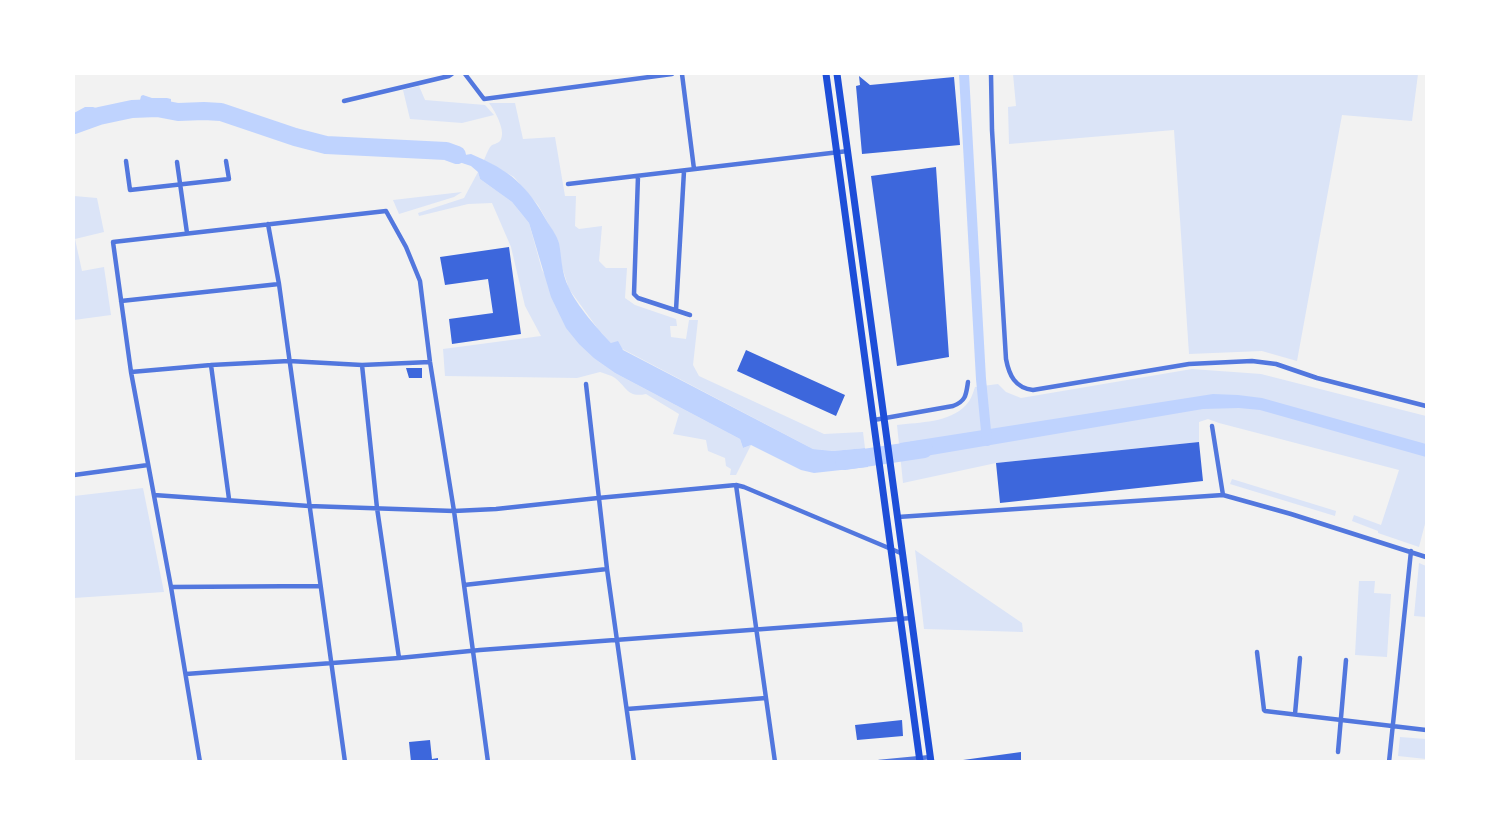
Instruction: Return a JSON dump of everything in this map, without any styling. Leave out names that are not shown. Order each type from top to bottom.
[{"type":"main road","points":[[826,74],[920,760]]},
{"type":"main road","points":[[837,74],[931,759]]},
{"type":"street","points":[[344,101],[452,74]]},
{"type":"street","points":[[465,74],[484,99],[672,74]]},
{"type":"street","points":[[682,74],[694,169]]},
{"type":"street","points":[[991,74],[993,152],[1006,359],[1010,376],[1018,384],[1025,389],[1033,390],[1189,364],[1252,361],[1276,364],[1317,378],[1426,406]]},
{"type":"street","points":[[568,184],[848,151]]},
{"type":"street","points":[[126,161],[130,190],[229,179],[226,161]]},
{"type":"street","points":[[177,162],[187,232]]},
{"type":"street","points":[[676,310],[684,171]]},
{"type":"street","points":[[638,176],[634,294],[638,298],[690,315]]},
{"type":"street","points":[[200,762],[171,587],[131,372],[112,242],[386,211],[406,247],[420,281],[488,762]]},
{"type":"street","points":[[268,224],[279,284],[345,762]]},
{"type":"street","points":[[121,301],[279,284]]},
{"type":"street","points":[[131,372],[289,361],[362,365],[430,362]]},
{"type":"street","points":[[211,365],[229,499]]},
{"type":"street","points":[[362,365],[377,508],[399,658]]},
{"type":"street","points":[[874,420],[959,404],[964,399],[968,382]]},
{"type":"street","points":[[585,384],[607,569],[634,762]]},
{"type":"street","points":[[1212,426],[1223,495]]},
{"type":"street","points":[[74,475],[148,465]]},
{"type":"street","points":[[154,495],[309,506],[454,511],[496,509],[736,485],[903,554]]},
{"type":"street","points":[[736,485],[776,762]]},
{"type":"street","points":[[898,517],[1223,495],[1426,557]]},
{"type":"street","points":[[1389,762],[1411,551]]},
{"type":"street","points":[[464,585],[607,569]]},
{"type":"street","points":[[171,587],[320,586]]},
{"type":"street","points":[[186,674],[912,618]]},
{"type":"street","points":[[1257,652],[1264,710],[1426,730]]},
{"type":"street","points":[[1295,714],[1299,658]]},
{"type":"street","points":[[1338,752],[1346,660]]},
{"type":"street","points":[[627,709],[766,698]]},
{"type":"street","points":[[879,762],[931,759]]},
{"type":"shaded area","points":[[1013,74],[1418,74],[1412,121],[1342,115],[1297,361],[1262,351],[1189,354],[1174,130],[1009,144],[1008,107],[1016,106]]},
{"type":"shaded area","points":[[419,86],[425,100],[485,105],[494,115],[462,123],[410,119],[403,90]]},
{"type":"shaded area","points":[[489,103],[515,103],[523,139],[555,137],[565,196],[576,196],[575,226],[579,229],[602,226],[599,261],[606,268],[627,268],[625,298],[635,305],[676,319],[677,326],[670,326],[671,337],[686,339],[689,320],[698,320],[693,365],[699,376],[824,434],[863,432],[865,448],[833,451],[813,449],[611,343],[569,289],[562,267],[558,241],[538,205],[514,177],[484,160],[490,147],[502,137],[499,122]]},
{"type":"shaded area","points":[[478,172],[480,179],[512,202],[529,223],[542,270],[595,359],[615,373],[740,439],[743,448],[751,445],[736,475],[730,475],[731,469],[726,466],[725,458],[708,451],[706,440],[673,434],[679,414],[646,394],[631,393],[615,378],[600,372],[577,378],[445,376],[443,349],[541,336],[525,306],[511,247],[492,203],[468,204],[419,216],[418,213],[464,198]]},
{"type":"shaded area","points":[[462,192],[454,197],[399,214],[393,200]]},
{"type":"shaded area","points":[[74,196],[97,198],[104,232],[75,239],[82,271],[104,267],[111,315],[74,320]]},
{"type":"shaded area","points":[[1192,369],[1261,374],[1426,416],[1426,520],[1419,547],[1352,521],[1354,515],[1381,525],[1399,470],[1208,419],[1199,422],[1199,442],[996,463],[903,483],[897,425],[934,421],[951,415],[968,403],[975,387],[998,384],[1006,392],[1021,398]]},
{"type":"shaded area","points":[[1232,479],[1336,511],[1335,516],[1230,484]]},
{"type":"shaded area","points":[[143,488],[164,592],[74,598],[74,496]]},
{"type":"shaded area","points":[[915,550],[1022,623],[1023,632],[924,629]]},
{"type":"shaded area","points":[[1419,563],[1426,566],[1426,617],[1414,616]]},
{"type":"shaded area","points":[[1359,581],[1375,581],[1374,593],[1391,594],[1387,657],[1355,655]]},
{"type":"shaded area","points":[[1400,737],[1426,739],[1426,759],[1398,756]]},
{"type":"water","points":[[143,95],[171,99],[171,106],[162,108],[139,105]]},
{"type":"water","points":[[85,107],[96,108],[95,117],[92,121],[83,123],[74,130],[74,113]]},
{"type":"water","points":[[428,145],[443,150],[447,148],[464,150],[465,155],[471,154],[507,173],[525,189],[557,238],[564,276],[573,295],[588,317],[611,343],[618,341],[623,350],[813,449],[833,451],[865,448],[868,467],[814,473],[801,470],[751,445],[743,448],[740,439],[615,373],[595,359],[566,328],[551,297],[529,223],[512,202],[480,179],[478,172],[471,166],[459,162],[447,153],[440,157],[431,148],[427,148]]},
{"type":"water","points":[[1213,394],[1262,398],[1426,444],[1426,457],[1260,410],[1239,408],[1203,409],[902,460],[900,443]]},
{"type":"building","points":[[859,76],[870,85],[954,77],[960,145],[862,154],[856,86],[860,85]]},
{"type":"building","points":[[936,167],[949,357],[897,366],[871,176]]},
{"type":"building","points":[[509,247],[521,334],[452,344],[449,319],[493,313],[488,279],[445,285],[440,257]]},
{"type":"building","points":[[746,350],[845,395],[836,416],[737,371]]},
{"type":"building","points":[[406,368],[422,368],[422,378],[409,378]]},
{"type":"building","points":[[1199,442],[1203,481],[1000,503],[996,463]]},
{"type":"building","points":[[902,720],[903,736],[857,740],[855,725]]},
{"type":"building","points":[[430,740],[432,759],[438,758],[438,762],[411,762],[409,742]]},
{"type":"building","points":[[1021,752],[1021,762],[963,762],[963,760]]},
{"type":"waterway","points":[[964,74],[981,379],[987,441]]},
{"type":"waterway","points":[[74,125],[99,116],[132,109],[157,108],[178,112],[221,112],[326,145],[446,151],[457,155]]},
{"type":"waterway","points":[[844,461],[924,449]]}]
